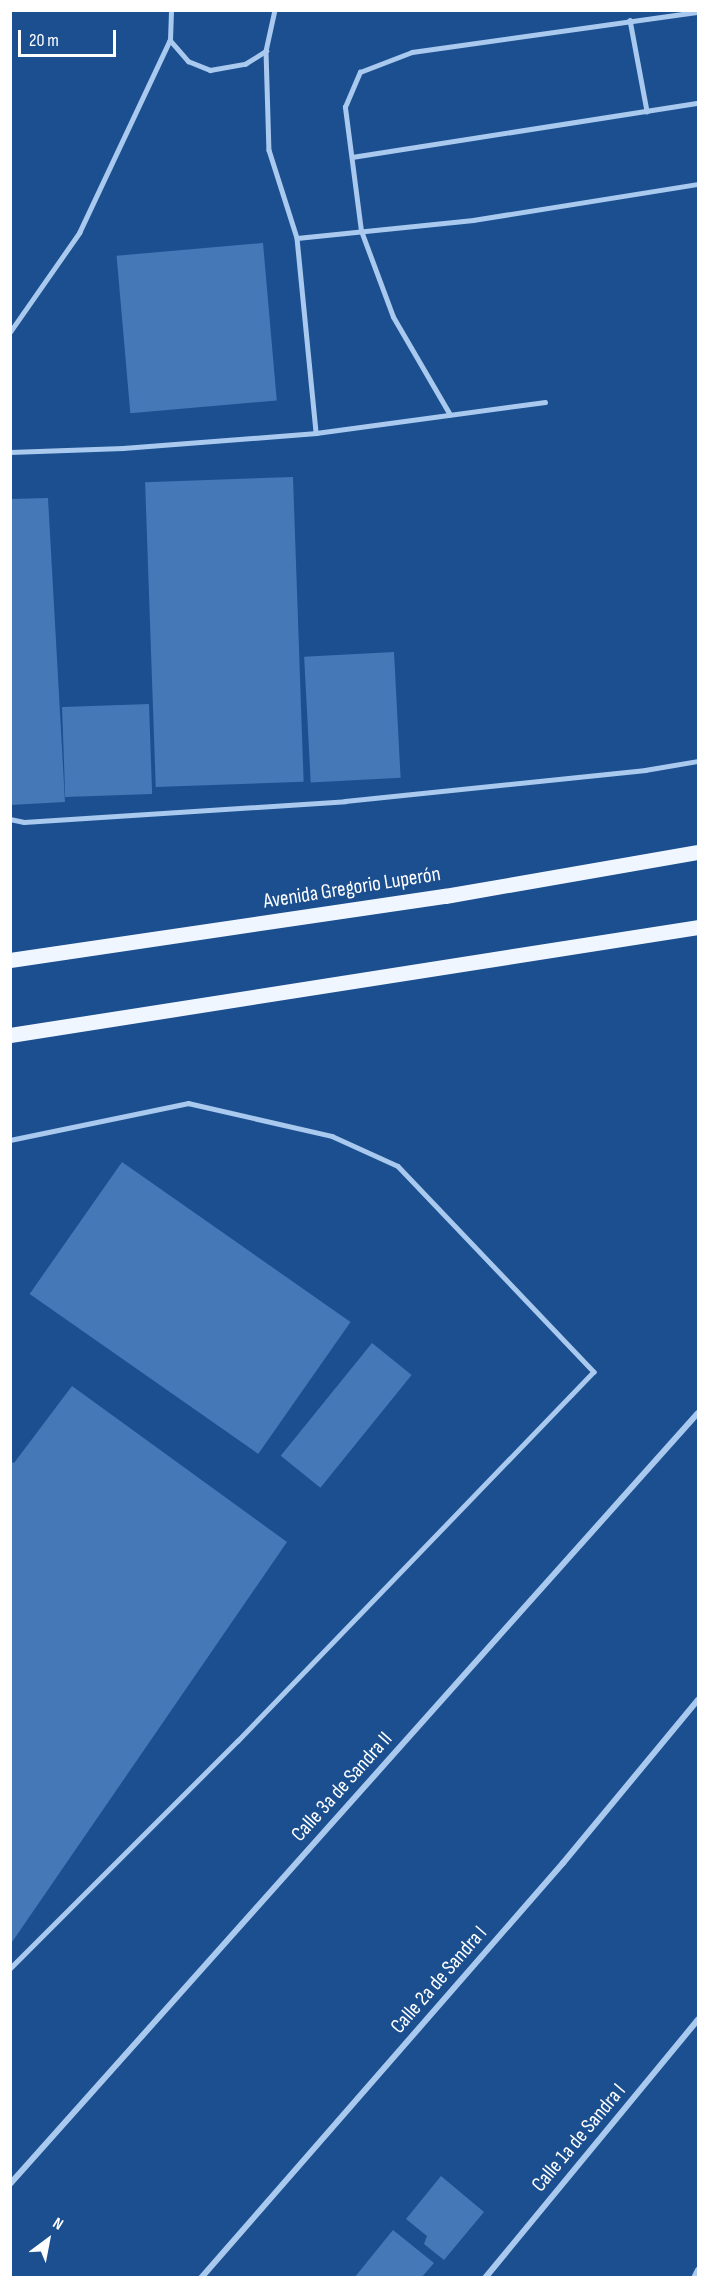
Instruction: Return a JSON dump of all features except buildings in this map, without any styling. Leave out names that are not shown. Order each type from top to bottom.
[{"type":"main road","name":"Avenida Gregorio Luperón","points":[[10,960],[445,896],[699,852]]},
{"type":"main road","points":[[10,1035],[699,927]]},
{"type":"street","name":"Calle 3a de Sandra II","points":[[10,2184],[699,1413]]},
{"type":"street","name":"Calle 2a de Sandra I","points":[[201,2277],[563,1863],[699,1700]]},
{"type":"street","name":"Calle 1a de Sandra I","points":[[485,2277],[699,2020]]},
{"type":"street","points":[[694,2277],[699,2270]]},
{"type":"lane","points":[[10,332],[79,232],[170,40],[171,10]]},
{"type":"lane","points":[[275,10],[266,51],[268,150],[297,238],[316,433]]},
{"type":"lane","points":[[450,415],[393,316],[361,231],[345,107],[360,72],[412,52],[699,12]]},
{"type":"lane","points":[[630,20],[646,111]]},
{"type":"lane","points":[[170,40],[188,61],[210,70],[245,64],[266,51]]},
{"type":"lane","points":[[352,158],[699,103]]},
{"type":"lane","points":[[297,238],[473,220],[699,184]]},
{"type":"lane","points":[[10,452],[123,448],[316,433],[545,402]]},
{"type":"lane","points":[[10,819],[24,822],[345,801],[645,770],[699,761]]},
{"type":"lane","points":[[10,1140],[188,1103],[332,1136],[398,1166],[594,1372],[237,1741],[10,1969]]}]
